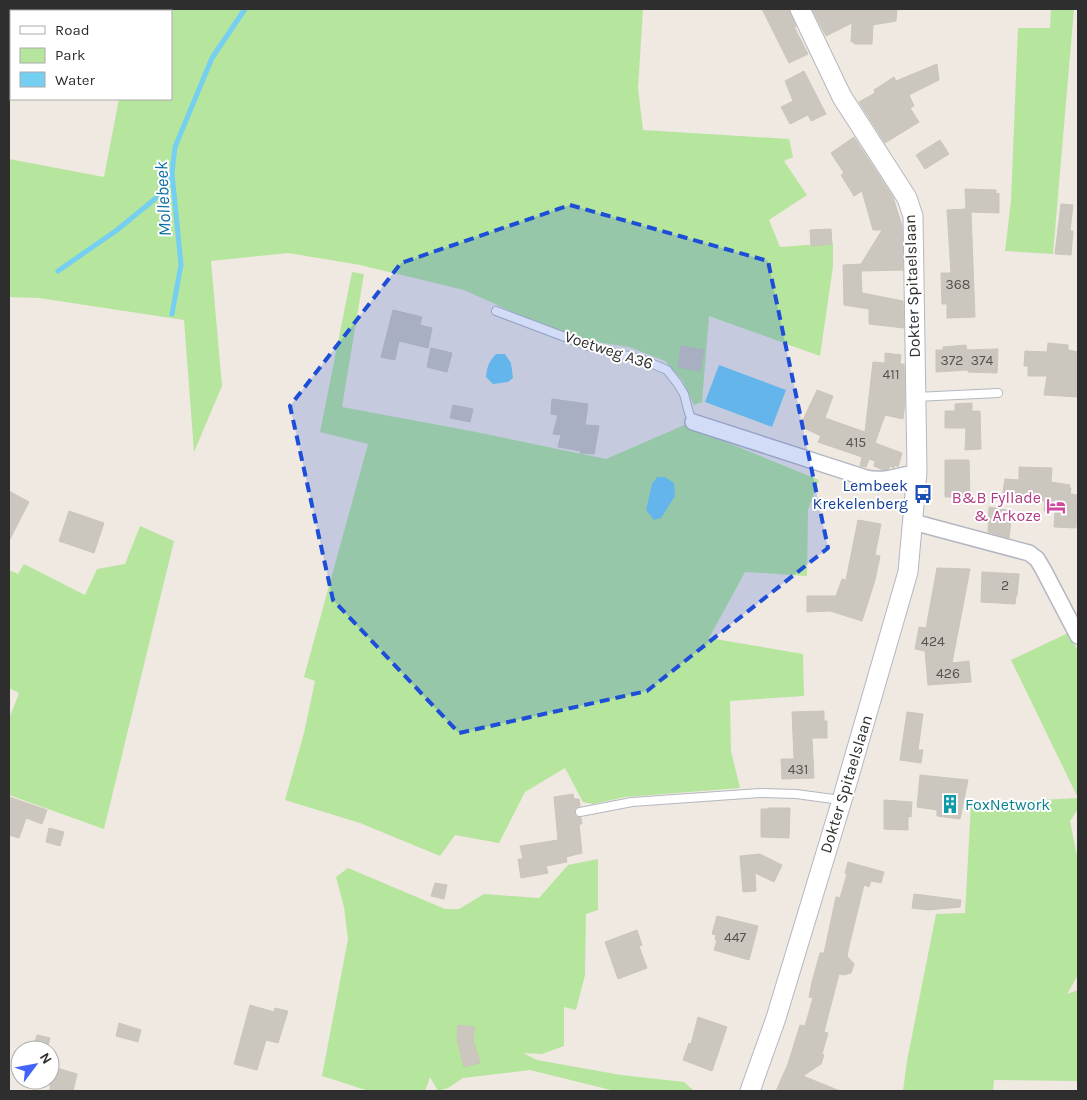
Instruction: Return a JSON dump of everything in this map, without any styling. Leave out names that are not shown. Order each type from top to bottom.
[{"type":"street","name":"Dokter Spitaelslaan","points":[[750,1091],[776,1018],[908,572],[917,472],[913,216],[907,198],[842,97],[800,9]]},
{"type":"street","points":[[693,422],[874,480],[917,472]]},
{"type":"street","points":[[913,522],[1029,553],[1043,569],[1078,636]]},
{"type":"lane","name":"Voetweg A36","points":[[496,310],[594,348],[642,359],[667,370],[684,394],[693,422]]},
{"type":"lane","points":[[916,397],[998,393]]},
{"type":"lane","points":[[580,812],[632,802],[760,792],[796,794],[842,800]]},
{"type":"highlighted area","points":[[570,205],[768,261],[828,548],[647,691],[459,733],[333,600],[290,406],[401,263]]},
{"type":"green space","points":[[55,9],[643,9],[638,88],[643,130],[789,139],[793,157],[784,161],[807,195],[769,220],[780,247],[833,243],[833,266],[820,356],[709,316],[702,402],[694,405],[683,381],[665,361],[629,347],[584,340],[528,319],[464,290],[360,265],[288,253],[211,261],[222,386],[194,452],[184,320],[39,298],[9,297],[9,159],[104,177],[119,100],[172,100],[172,10]]},
{"type":"green space","points":[[1051,9],[1074,9],[1053,254],[1005,251],[1011,201],[1018,28],[1050,28]]},
{"type":"green space","points":[[352,272],[364,274],[342,407],[606,459],[689,423],[711,436],[819,480],[808,510],[807,576],[745,572],[709,638],[803,654],[804,696],[730,701],[731,751],[740,788],[625,797],[593,804],[583,802],[565,768],[525,792],[499,843],[455,835],[440,856],[360,823],[285,800],[304,733],[315,681],[304,677],[368,444],[320,432]]},
{"type":"green space","points":[[140,526],[174,541],[104,829],[9,795],[9,719],[19,693],[9,688],[9,570],[18,574],[24,564],[85,595],[97,569],[125,564]]},
{"type":"green space","points":[[1068,633],[1078,651],[1078,798],[1011,660]]},
{"type":"green space","points":[[1078,798],[1078,809],[1070,821],[1078,861],[1078,975],[1067,994],[1078,990],[1078,1081],[994,1080],[993,1091],[903,1091],[907,1061],[936,914],[965,913],[971,804]]},
{"type":"green space","points":[[598,859],[598,910],[586,914],[585,975],[576,1010],[564,1007],[564,1046],[542,1054],[523,1053],[537,1060],[621,1075],[684,1082],[694,1091],[615,1091],[530,1070],[463,1078],[448,1088],[438,1091],[430,1077],[425,1091],[369,1091],[322,1076],[348,939],[344,907],[336,877],[348,868],[445,909],[459,909],[484,894],[539,898],[568,865]]},
{"type":"water","points":[[496,354],[505,354],[511,363],[513,378],[508,382],[493,384],[486,377],[489,364]]},
{"type":"water","points":[[719,365],[786,390],[772,427],[705,402]]},
{"type":"water","points":[[657,477],[665,477],[674,483],[675,496],[661,518],[654,520],[646,510],[652,484]]},
{"type":"building","points":[[762,9],[789,9],[796,27],[794,27],[808,54],[789,63]]},
{"type":"building","points":[[812,9],[897,9],[896,21],[873,25],[872,44],[854,44],[854,42],[851,42],[852,23],[826,36]]},
{"type":"building","points":[[937,64],[939,80],[909,95],[914,106],[910,108],[919,122],[885,143],[859,102],[875,93],[874,90],[894,77],[896,81]]},
{"type":"building","points":[[804,71],[826,114],[811,121],[808,115],[790,124],[781,107],[793,101],[785,81]]},
{"type":"building","points":[[854,137],[893,197],[902,226],[903,270],[861,271],[862,293],[903,301],[904,328],[869,324],[869,309],[844,305],[843,265],[861,264],[882,230],[873,230],[862,191],[854,196],[841,175],[844,173],[831,153]]},
{"type":"building","points":[[940,140],[949,154],[925,169],[916,155]]},
{"type":"building","points":[[965,189],[996,190],[996,194],[999,193],[999,213],[971,212],[975,317],[947,318],[947,304],[942,304],[941,273],[951,273],[947,210],[966,209]]},
{"type":"building","points":[[1061,204],[1073,205],[1070,231],[1073,231],[1071,255],[1055,254]]},
{"type":"building","points":[[831,229],[832,244],[811,246],[810,230]]},
{"type":"building","points":[[393,310],[422,317],[420,325],[432,328],[428,348],[399,341],[395,360],[381,357]]},
{"type":"building","points":[[1048,343],[1068,345],[1068,350],[1078,352],[1078,397],[1044,395],[1047,376],[1028,376],[1028,366],[1024,366],[1025,351],[1047,352]]},
{"type":"building","points":[[966,345],[967,350],[998,349],[997,373],[968,372],[968,370],[936,372],[936,350],[943,350],[943,347]]},
{"type":"building","points":[[681,346],[704,350],[700,371],[678,367]]},
{"type":"building","points":[[431,348],[452,353],[447,372],[427,367]]},
{"type":"building","points":[[885,353],[901,355],[900,364],[904,364],[905,402],[903,419],[885,415],[875,443],[902,453],[898,467],[895,465],[894,468],[890,466],[889,469],[883,470],[874,466],[875,461],[869,459],[866,467],[860,466],[862,457],[818,442],[821,436],[806,429],[802,422],[817,390],[833,396],[825,418],[865,432],[873,362],[885,363]]},
{"type":"building","points":[[552,399],[588,404],[585,425],[599,426],[594,454],[580,453],[581,451],[558,447],[561,435],[553,434],[558,415],[551,414]]},
{"type":"building","points":[[972,403],[972,411],[980,411],[981,449],[965,450],[966,428],[945,428],[945,411],[955,411],[955,404]]},
{"type":"building","points":[[453,405],[473,409],[470,422],[450,418]]},
{"type":"building","points":[[945,460],[969,460],[970,497],[945,497]]},
{"type":"building","points":[[1019,467],[1052,468],[1051,482],[1070,485],[1070,494],[1078,495],[1076,528],[1054,527],[1055,511],[1044,511],[1045,501],[1002,498],[1005,479],[1019,480]]},
{"type":"building","points":[[9,491],[29,502],[9,541]]},
{"type":"building","points":[[989,507],[1012,511],[1009,538],[988,532]]},
{"type":"building","points":[[69,511],[104,523],[94,553],[59,541]]},
{"type":"building","points":[[858,520],[881,524],[875,555],[880,556],[875,580],[862,621],[830,611],[807,612],[807,596],[836,596],[842,579],[846,580]]},
{"type":"building","points":[[937,568],[970,569],[952,663],[969,661],[971,682],[928,685],[925,651],[915,649],[919,627],[926,628]]},
{"type":"building","points":[[982,572],[1019,574],[1015,604],[981,602]]},
{"type":"building","points":[[824,711],[824,721],[827,721],[827,738],[812,738],[814,778],[782,779],[781,759],[794,759],[792,712]]},
{"type":"building","points":[[907,712],[923,714],[918,750],[923,750],[921,763],[900,760]]},
{"type":"building","points":[[920,775],[968,780],[960,819],[937,816],[937,810],[917,807]]},
{"type":"building","points":[[573,794],[574,799],[579,799],[580,806],[576,808],[574,813],[581,818],[582,824],[579,824],[582,853],[566,857],[567,862],[546,866],[548,873],[521,878],[518,859],[523,859],[520,846],[558,840],[554,797]]},
{"type":"building","points":[[9,797],[47,810],[42,824],[26,818],[19,838],[9,835]]},
{"type":"building","points":[[884,800],[912,802],[911,817],[908,816],[908,830],[884,829]]},
{"type":"building","points":[[790,808],[789,838],[761,837],[761,809]]},
{"type":"building","points":[[49,828],[64,832],[60,846],[46,842]]},
{"type":"building","points":[[760,854],[782,865],[774,882],[755,873],[756,891],[743,892],[740,856]]},
{"type":"building","points":[[848,862],[884,872],[881,883],[871,881],[869,887],[864,885],[847,956],[854,964],[851,973],[839,974],[824,1032],[828,1033],[821,1064],[803,1076],[840,1091],[776,1091],[788,1064],[800,1025],[805,1026],[813,998],[809,997],[812,982],[820,953],[824,953],[836,897],[840,898],[847,874],[845,873]]},
{"type":"building","points":[[435,883],[447,885],[444,899],[431,896]]},
{"type":"building","points":[[914,894],[961,900],[960,907],[928,910],[912,908]]},
{"type":"building","points":[[717,916],[758,926],[749,960],[714,950],[717,940],[715,940],[716,935],[712,934]]},
{"type":"building","points":[[637,930],[642,945],[639,946],[647,968],[618,979],[605,942]]},
{"type":"building","points":[[250,1005],[274,1012],[275,1008],[288,1011],[278,1043],[266,1040],[257,1070],[234,1064]]},
{"type":"building","points":[[698,1017],[727,1027],[712,1071],[683,1060],[689,1043],[691,1044]]},
{"type":"building","points":[[119,1023],[141,1030],[138,1042],[116,1036]]},
{"type":"building","points":[[458,1025],[475,1027],[473,1039],[480,1063],[464,1067],[457,1040]]},
{"type":"building","points":[[37,1035],[50,1038],[50,1040],[36,1040]]},
{"type":"building","points":[[60,1069],[77,1074],[73,1091],[50,1091],[60,1090]]},
{"type":"waterway","name":"Mollebeek","points":[[172,314],[181,265],[172,173],[175,147],[212,58],[245,9]]},
{"type":"waterway","points":[[58,271],[117,230],[156,198],[172,173]]},
{"type":"place","name":"Lembeek Krekelenberg","points":[[923,494]]},
{"type":"place","name":"B&B Fyllade & Arkoze","points":[[1056,506]]},
{"type":"place","name":"FoxNetwork","points":[[950,804]]}]
